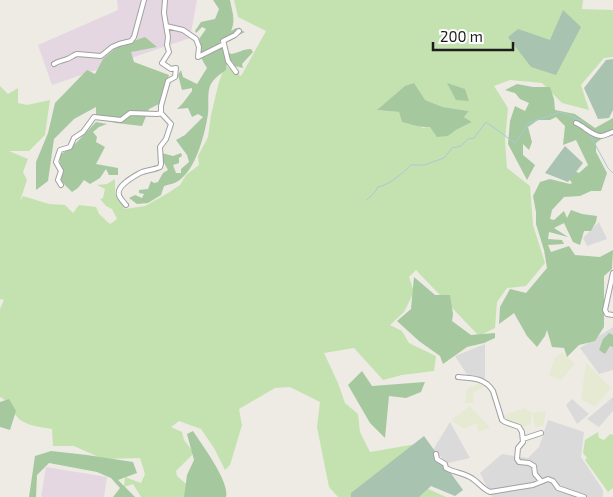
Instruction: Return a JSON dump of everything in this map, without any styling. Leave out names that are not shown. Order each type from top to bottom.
[{"type":"street","points":[[54,64],[77,54],[102,56],[112,47],[131,41],[135,34],[144,0]]},
{"type":"street","points":[[126,205],[119,195],[119,190],[122,185],[142,172],[152,171],[160,167],[160,147],[166,139],[171,124],[161,113],[168,81],[175,77],[176,68],[171,69],[162,63],[169,52],[164,13],[165,0]]},
{"type":"street","points":[[166,26],[183,30],[196,38],[198,57],[224,44]]},
{"type":"street","points":[[236,72],[228,61],[223,40],[235,35],[240,30]]},
{"type":"street","points":[[61,185],[58,180],[61,171],[56,162],[60,150],[70,146],[74,138],[83,132],[94,117],[121,120],[130,113],[161,113]]},
{"type":"street","points":[[576,123],[598,136],[613,132]]},
{"type":"street","points":[[613,273],[605,310],[607,314],[613,315]]},
{"type":"street","points":[[458,377],[476,378],[485,381],[491,387],[502,420],[519,427],[522,432],[523,442],[517,451],[517,459],[520,462],[529,463],[534,466],[535,474],[541,481]]},
{"type":"street","points":[[523,439],[541,433]]},
{"type":"street","points":[[436,454],[437,459],[446,468],[462,473],[490,492],[533,485],[546,479],[551,480],[558,488],[584,497]]},
{"type":"shaded area","points":[[117,0],[197,0],[190,38],[52,85],[38,45],[118,10]]},
{"type":"shaded area","points":[[599,222],[607,239],[587,246],[583,238]]},
{"type":"shaded area","points":[[613,327],[613,370],[599,374],[580,348]]},
{"type":"shaded area","points":[[485,344],[485,378],[472,382],[455,356]]},
{"type":"shaded area","points":[[613,397],[613,411],[599,427],[587,419]]},
{"type":"shaded area","points":[[572,399],[589,414],[577,424],[566,405]]},
{"type":"shaded area","points":[[548,420],[584,432],[581,457],[603,490],[603,497],[492,497],[480,473],[502,454],[528,458],[539,447]]},
{"type":"shaded area","points":[[450,422],[470,458],[448,463],[433,450]]},
{"type":"shaded area","points":[[46,467],[107,477],[104,497],[41,497]]},
{"type":"green space","points":[[213,0],[230,0],[233,12],[231,31],[236,28],[245,32],[230,41],[223,38],[219,45],[207,50],[205,57],[223,48],[231,54],[248,49],[251,49],[253,52],[242,64],[243,68],[235,66],[232,61],[227,63],[226,70],[211,83],[208,114],[202,139],[196,157],[187,172],[178,181],[164,186],[161,195],[148,203],[137,204],[129,198],[135,195],[142,198],[144,194],[139,193],[139,190],[148,189],[151,181],[154,183],[158,182],[163,173],[168,170],[163,161],[162,153],[173,156],[181,153],[182,156],[179,158],[179,163],[173,165],[176,173],[181,173],[181,169],[189,162],[187,155],[176,140],[185,135],[203,117],[198,114],[192,117],[188,108],[177,109],[192,91],[192,88],[182,90],[178,75],[181,70],[183,77],[197,84],[207,68],[201,58],[199,39],[206,29],[202,27],[196,33],[195,31],[201,22],[215,19],[219,9]]},
{"type":"green space","points":[[234,0],[583,0],[582,9],[613,10],[613,57],[604,58],[581,85],[589,110],[562,103],[542,83],[510,80],[494,86],[508,108],[505,140],[507,168],[530,186],[533,225],[545,263],[526,286],[507,288],[497,302],[495,328],[479,336],[416,270],[409,277],[414,292],[404,312],[390,325],[402,331],[409,343],[436,356],[434,371],[402,375],[383,380],[354,348],[324,353],[345,403],[358,414],[360,432],[370,452],[422,443],[424,487],[446,497],[338,497],[329,487],[317,427],[320,402],[290,387],[275,388],[239,409],[242,425],[230,465],[225,470],[214,448],[201,429],[179,421],[171,427],[182,432],[184,440],[194,453],[176,471],[177,476],[192,489],[185,497],[141,497],[133,484],[124,487],[125,477],[141,483],[145,474],[140,458],[103,459],[74,446],[53,446],[52,429],[34,426],[21,421],[6,401],[0,397],[0,309],[4,300],[0,299],[0,86],[8,94],[18,88],[18,103],[27,105],[50,100],[45,135],[29,151],[9,151],[28,159],[23,172],[27,180],[20,201],[23,196],[49,204],[65,205],[73,213],[79,205],[96,207],[99,214],[110,224],[117,219],[112,209],[106,206],[100,199],[103,198],[105,189],[97,185],[107,184],[115,179],[115,194],[125,209],[145,206],[180,185],[186,175],[199,165],[198,156],[208,137],[211,115],[225,65],[241,76],[266,31],[238,17]],"holes":[[[425,100],[443,107],[469,111],[464,117],[472,122],[448,136],[430,127],[423,128],[419,125],[402,122],[399,112],[378,110]]]},
{"type":"green space","points":[[563,10],[581,27],[556,75],[531,67],[508,37],[518,29],[550,40]]},
{"type":"green space","points":[[145,37],[157,47],[131,52],[134,62],[169,75],[161,103],[149,109],[142,126],[96,118],[96,107],[74,119],[54,139],[48,181],[36,190],[36,162],[48,133],[55,103],[87,70],[95,74],[103,59],[117,47]]},
{"type":"green space","points":[[613,59],[613,110],[609,118],[598,119],[584,88],[606,60]]},
{"type":"green space","points":[[414,83],[425,100],[443,107],[469,111],[464,117],[472,122],[448,136],[437,137],[430,127],[402,122],[399,112],[377,110],[405,86]]},
{"type":"green space","points":[[447,83],[465,89],[469,101],[456,100]]},
{"type":"green space","points":[[517,84],[533,87],[550,87],[555,110],[575,114],[595,128],[613,118],[613,130],[596,143],[596,152],[607,173],[601,191],[591,191],[580,196],[564,197],[552,210],[550,219],[554,220],[564,211],[567,218],[571,210],[597,216],[591,231],[584,231],[580,245],[573,242],[564,223],[554,228],[568,237],[549,232],[548,239],[562,240],[564,244],[548,245],[551,252],[569,246],[575,255],[600,257],[613,250],[612,269],[604,276],[604,327],[595,341],[579,345],[567,357],[564,348],[552,347],[547,330],[537,347],[527,336],[514,313],[499,324],[500,307],[510,289],[526,293],[547,268],[536,224],[533,196],[540,182],[550,179],[570,184],[572,183],[565,173],[567,167],[579,173],[588,165],[576,140],[563,145],[565,126],[556,117],[550,120],[538,120],[528,127],[532,142],[529,150],[523,144],[523,155],[535,165],[527,180],[508,144],[510,121],[515,106],[525,111],[529,103],[520,99],[515,93],[505,90]]},
{"type":"green space","points":[[96,122],[107,124],[93,132],[97,137],[96,142],[105,147],[96,164],[118,168],[118,175],[109,175],[106,169],[100,178],[90,184],[84,180],[72,192],[60,180],[60,155],[75,144]]},
{"type":"green space","points":[[565,146],[583,163],[568,182],[545,173]]},
{"type":"green space","points":[[414,277],[435,295],[450,295],[453,314],[452,321],[471,335],[495,333],[495,338],[467,347],[443,364],[440,356],[419,341],[397,321],[411,309]]},
{"type":"green space","points":[[609,333],[613,335],[613,347],[610,346],[605,354],[599,350],[603,339]]},
{"type":"green space","points":[[562,352],[575,364],[561,380],[549,375],[554,359]]},
{"type":"green space","points":[[586,363],[611,388],[595,407],[581,399]]},
{"type":"green space","points":[[362,371],[372,386],[425,382],[421,392],[406,398],[389,396],[385,438],[370,423],[348,385]]},
{"type":"green space","points":[[481,382],[485,386],[473,393],[473,403],[465,403],[467,389]]},
{"type":"green space","points":[[9,399],[16,411],[10,430],[0,427],[0,402]]},
{"type":"green space","points":[[470,406],[490,428],[478,432],[477,423],[464,429],[451,420]]},
{"type":"green space","points":[[524,408],[531,412],[531,424],[523,427],[512,421],[506,421],[503,416]]},
{"type":"green space","points":[[546,411],[543,426],[535,427],[532,413]]},
{"type":"green space","points":[[193,431],[220,473],[226,490],[226,497],[184,497],[187,475],[194,460],[187,434]]},
{"type":"green space","points":[[598,432],[599,438],[604,440],[610,434],[613,435],[613,488],[608,492],[585,460],[587,458],[583,453],[585,440]]},
{"type":"green space","points":[[424,436],[463,490],[455,496],[431,486],[419,497],[351,497],[351,493]]},
{"type":"green space","points":[[51,451],[133,462],[137,473],[118,480],[135,497],[113,497],[120,488],[111,478],[97,472],[49,463],[37,475],[36,497],[29,497],[35,456]]},
{"type":"waterway","points":[[367,200],[378,187],[391,181],[411,165],[424,165],[444,158],[452,148],[461,146],[468,139],[474,138],[486,122],[515,143],[529,123],[560,112],[582,121],[584,125]]},
{"type":"waterway","points":[[589,133],[608,168],[613,173]]}]
